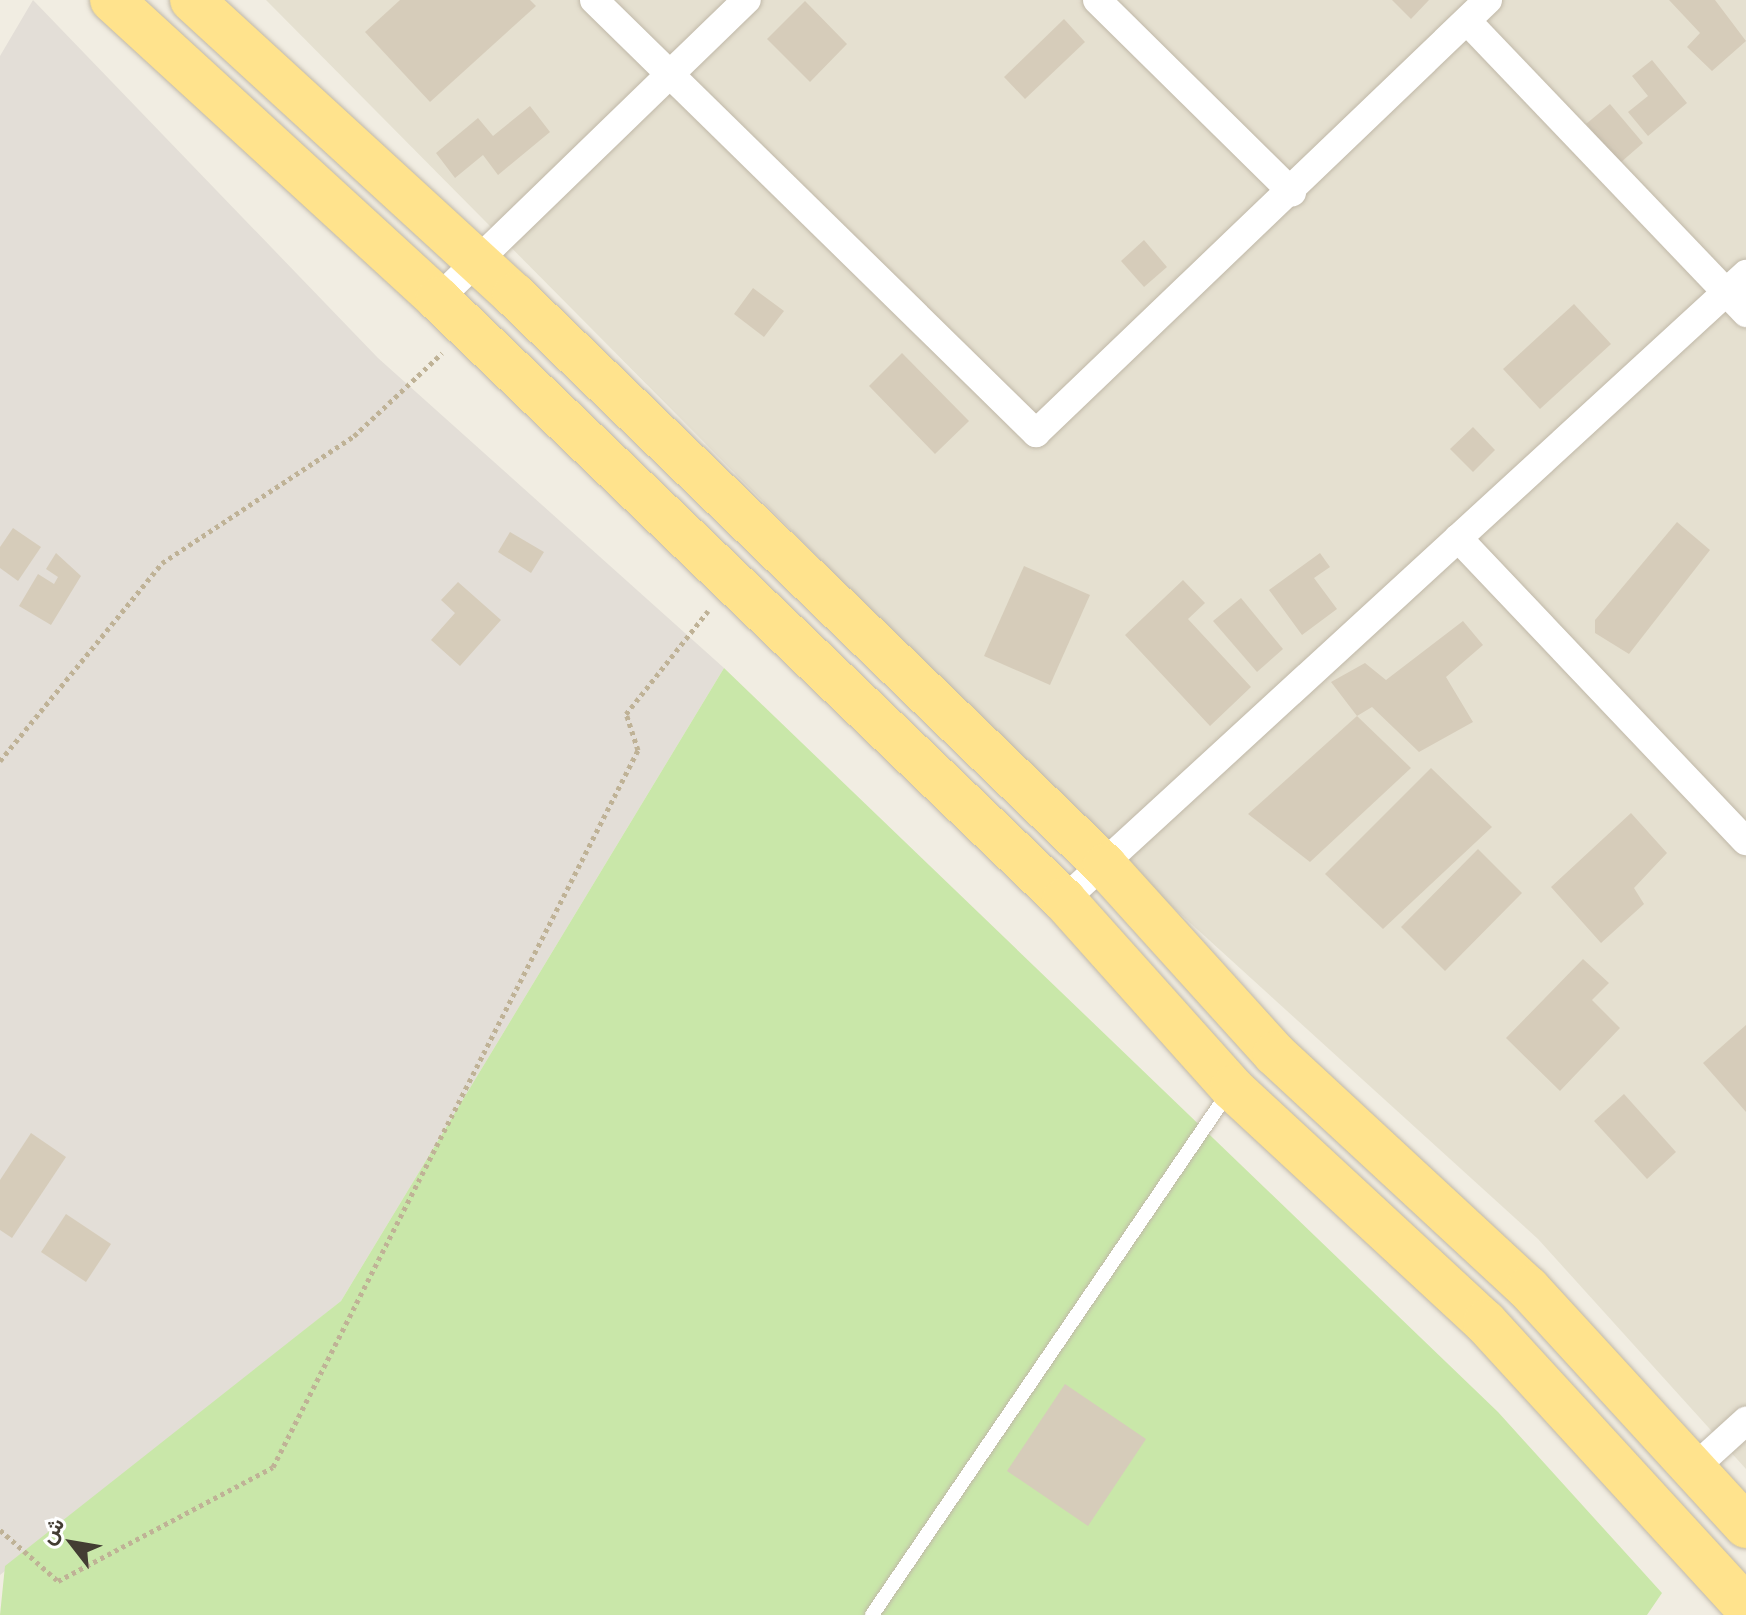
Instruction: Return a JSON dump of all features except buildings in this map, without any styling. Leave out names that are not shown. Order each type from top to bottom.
[{"type":"main road","points":[[112,0],[453,314],[730,584],[1064,900],[1232,1088],[1485,1322],[1746,1607]]},
{"type":"main road","points":[[192,0],[477,261],[1105,866],[1275,1054],[1528,1288],[1746,1526]]},
{"type":"street","points":[[594,0],[1036,433],[1292,192],[1488,0]]},
{"type":"street","points":[[453,314],[477,261],[747,0]]},
{"type":"street","points":[[1097,0],[1292,192]]},
{"type":"street","points":[[1467,21],[1736,283],[1746,313]]},
{"type":"street","points":[[1064,900],[1105,866],[1736,283]]},
{"type":"street","points":[[1458,538],[1746,841]]},
{"type":"street","points":[[1693,1469],[1746,1421]]},
{"type":"lane","points":[[872,1615],[1232,1088]]},
{"type":"path","points":[[0,761],[162,563],[354,436],[453,314]]},
{"type":"path","points":[[0,1530],[58,1581],[273,1467],[638,750],[626,714],[730,584]]},
{"type":"shaded area","points":[[33,0],[378,358],[724,668],[341,1301],[0,1575],[0,56]]},
{"type":"shaded area","points":[[266,0],[1746,0],[1746,1469],[1538,1239],[1089,831]]},
{"type":"green space","points":[[724,668],[1498,1412],[1662,1593],[1647,1615],[0,1615],[5,1566],[341,1301]]}]
